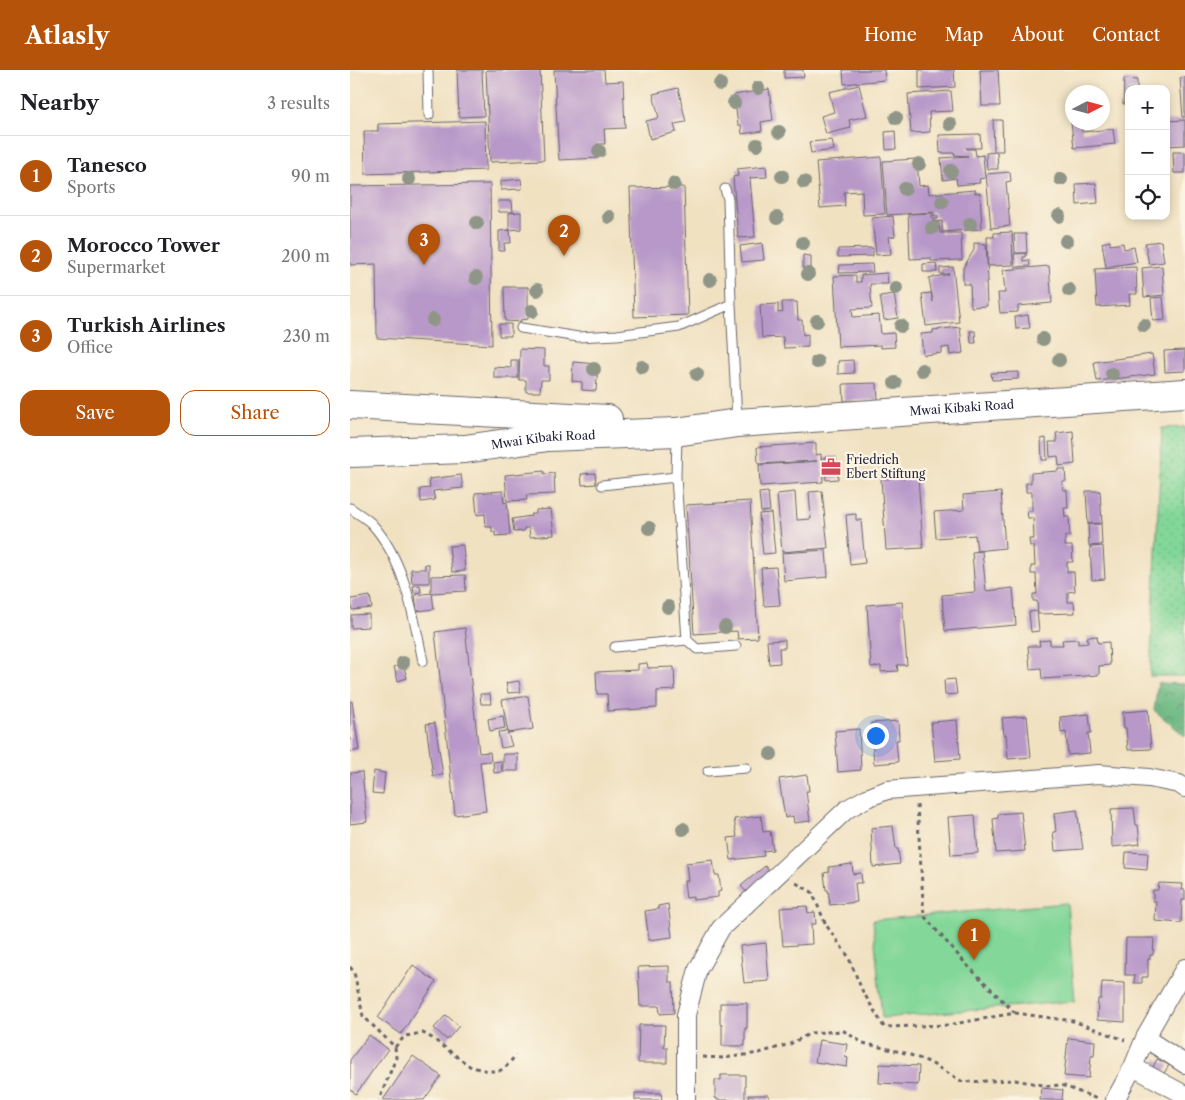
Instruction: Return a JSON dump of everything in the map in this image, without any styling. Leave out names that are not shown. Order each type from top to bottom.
[{"type":"main road","name":"Mwai Kibaki Road","points":[[350,452],[465,449],[548,437],[676,432],[737,423],[1185,393]]},
{"type":"main road","name":"Mwai Kibaki Road","points":[[350,405],[635,420],[737,423]]},
{"type":"street","points":[[686,1100],[686,1015],[698,969],[721,928],[847,809],[866,798],[887,790],[1099,774],[1149,778],[1179,784],[1185,788]]},
{"type":"street","points":[[1115,1100],[1185,968]]},
{"type":"street","points":[[1143,1044],[1185,1064]]},
{"type":"street","points":[[1133,1067],[1185,1095]]},
{"type":"lane","points":[[428,70],[429,115]]},
{"type":"lane","points":[[725,189],[728,198],[737,423]]},
{"type":"lane","points":[[521,328],[578,337],[617,335],[679,327],[731,304]]},
{"type":"lane","points":[[676,432],[676,477],[687,640]]},
{"type":"lane","points":[[602,485],[676,477]]},
{"type":"lane","points":[[350,508],[371,523],[391,550],[408,595],[423,661]]},
{"type":"lane","points":[[615,647],[687,640],[698,649],[736,646]]},
{"type":"lane","points":[[708,771],[746,768]]},
{"type":"path","points":[[918,787],[916,809],[924,916],[966,964],[1015,1013]]},
{"type":"path","points":[[779,874],[812,892],[826,925],[848,956],[862,990],[884,1027],[948,1025],[1015,1013],[1073,1020],[1143,1044]]},
{"type":"path","points":[[350,967],[354,972],[362,1016],[396,1047]]},
{"type":"path","points":[[685,1055],[724,1058],[790,1044],[812,1033],[844,1031],[863,1043],[905,1052],[929,1062],[964,1082],[1015,1080],[1048,1086],[1062,1085],[1100,1100]]},
{"type":"path","points":[[379,1100],[396,1058],[396,1047],[406,1036],[423,1033],[471,1067],[489,1071],[499,1071],[505,1068],[516,1055]]},
{"type":"green space","points":[[1185,427],[1185,676],[1150,676],[1162,428]]},
{"type":"green space","points":[[1158,683],[1185,684],[1185,736],[1154,710]]},
{"type":"green space","points":[[1067,903],[1075,1001],[882,1018],[873,920]]},
{"type":"building","points":[[457,70],[482,70],[484,116],[459,117]]},
{"type":"building","points":[[486,70],[540,70],[544,160],[490,162]]},
{"type":"building","points":[[554,70],[604,70],[605,82],[623,81],[625,128],[604,129],[605,144],[597,144],[598,158],[559,160]]},
{"type":"building","points":[[784,70],[803,70],[804,77],[784,78]]},
{"type":"building","points":[[843,70],[884,70],[885,80],[844,84]]},
{"type":"building","points":[[919,70],[954,70],[955,87],[919,89]]},
{"type":"building","points":[[980,70],[998,70],[1000,106],[982,106]]},
{"type":"building","points":[[1185,77],[1185,117],[1183,118],[1180,78]]},
{"type":"building","points":[[1124,79],[1137,80],[1137,85],[1125,85],[1125,104],[1123,104]]},
{"type":"building","points":[[859,85],[867,116],[849,120],[851,128],[826,134],[821,116],[834,112],[829,92]]},
{"type":"building","points":[[678,88],[686,122],[674,124],[676,132],[650,139],[646,121],[659,118],[653,94]]},
{"type":"building","points":[[769,89],[773,120],[761,122],[762,131],[742,134],[741,125],[738,125],[734,95]]},
{"type":"building","points":[[951,91],[953,111],[929,112],[930,132],[911,133],[908,94]]},
{"type":"building","points":[[993,120],[1002,120],[1003,151],[994,151]]},
{"type":"building","points":[[1185,120],[1185,145],[1170,146],[1170,121]]},
{"type":"building","points":[[485,121],[486,170],[365,174],[364,131],[378,131],[378,124]]},
{"type":"building","points":[[1113,129],[1115,144],[1074,148],[1072,130],[1082,130],[1082,132]]},
{"type":"building","points":[[895,131],[896,149],[886,150],[885,132]]},
{"type":"building","points":[[980,134],[981,148],[966,148],[975,149],[976,156],[983,155],[985,178],[979,179],[980,183],[957,185],[956,178],[943,180],[941,158],[968,156],[954,155],[955,153],[940,153],[939,135]]},
{"type":"building","points":[[832,140],[834,150],[811,153],[809,142]]},
{"type":"building","points":[[997,152],[998,169],[987,169],[986,153]]},
{"type":"building","points":[[1173,152],[1185,152],[1185,173],[1174,173]]},
{"type":"building","points":[[881,157],[885,214],[863,215],[862,191],[844,192],[845,206],[820,208],[816,162]]},
{"type":"building","points":[[917,159],[919,186],[928,185],[929,194],[975,190],[975,193],[980,193],[982,229],[942,232],[942,221],[934,222],[934,219],[938,219],[938,216],[934,216],[934,212],[887,215],[883,161]]},
{"type":"building","points":[[766,166],[767,177],[750,178],[755,237],[738,238],[733,177],[738,176],[737,169]]},
{"type":"building","points":[[1010,172],[1011,181],[1006,182],[1010,226],[991,228],[986,174]]},
{"type":"building","points":[[521,179],[522,189],[501,190],[501,181]]},
{"type":"building","points":[[1096,183],[1098,203],[1077,205],[1076,184]]},
{"type":"building","points":[[490,184],[492,345],[377,338],[376,264],[350,265],[350,186]]},
{"type":"building","points":[[684,187],[688,315],[634,317],[630,188]]},
{"type":"building","points":[[498,201],[512,201],[513,212],[499,212]]},
{"type":"building","points":[[521,212],[521,229],[509,230],[509,213]]},
{"type":"building","points":[[932,213],[933,223],[939,223],[940,233],[961,233],[962,260],[931,261],[931,258],[910,259],[908,214]]},
{"type":"building","points":[[893,216],[895,236],[889,237],[891,254],[876,255],[872,218]]},
{"type":"building","points":[[510,230],[511,243],[504,243],[505,251],[499,251],[499,231]]},
{"type":"building","points":[[1012,232],[1013,265],[988,266],[987,237],[994,237],[994,233]]},
{"type":"building","points":[[1014,234],[1026,234],[1027,253],[1015,253]]},
{"type":"building","points":[[1110,241],[1110,245],[1123,243],[1124,249],[1134,247],[1137,262],[1106,267],[1102,243]]},
{"type":"building","points":[[1161,241],[1164,262],[1149,264],[1145,243]]},
{"type":"building","points":[[762,243],[764,260],[742,262],[740,246]]},
{"type":"building","points":[[974,243],[986,244],[987,306],[971,307],[970,284],[963,284],[963,268],[974,250]]},
{"type":"building","points":[[873,248],[873,256],[838,257],[838,249]]},
{"type":"building","points":[[1026,253],[1023,261],[1029,260],[1030,266],[1015,267],[1014,254]]},
{"type":"building","points":[[803,255],[811,256],[811,268],[803,268]]},
{"type":"building","points":[[936,263],[937,272],[923,272],[923,264]]},
{"type":"building","points":[[872,264],[873,272],[839,273],[840,265]]},
{"type":"building","points":[[1049,266],[1052,303],[1018,306],[1018,312],[1000,313],[998,293],[1005,293],[1003,270]]},
{"type":"building","points":[[1162,266],[1164,295],[1144,297],[1142,268]]},
{"type":"building","points":[[953,267],[959,322],[926,326],[922,294],[931,293],[933,302],[929,278],[949,274],[940,274],[940,268]]},
{"type":"building","points":[[1136,267],[1137,294],[1129,294],[1130,305],[1097,307],[1095,269]]},
{"type":"building","points":[[887,273],[888,284],[870,284],[872,308],[852,309],[853,317],[879,315],[881,334],[894,333],[895,347],[881,348],[881,345],[838,347],[834,276],[856,275],[856,282],[861,282],[861,275]]},
{"type":"building","points":[[504,287],[528,287],[528,319],[520,320],[521,322],[505,321]]},
{"type":"building","points":[[894,294],[898,318],[884,320],[880,296]]},
{"type":"building","points":[[1163,297],[1165,320],[1153,321],[1151,298]]},
{"type":"building","points":[[782,302],[797,302],[798,320],[802,320],[803,335],[808,334],[808,347],[784,348],[783,337],[762,338],[760,305],[778,304],[778,313],[783,312]]},
{"type":"building","points":[[1028,315],[1030,328],[1016,329],[1015,317]]},
{"type":"building","points":[[499,324],[511,324],[511,336],[499,336]]},
{"type":"building","points":[[960,327],[963,353],[950,355],[949,347],[942,348],[942,353],[923,355],[921,334],[933,333],[933,330]]},
{"type":"building","points":[[970,331],[975,331],[976,343],[971,343]]},
{"type":"building","points":[[520,349],[544,350],[544,366],[549,366],[549,380],[541,380],[540,392],[526,392],[526,380],[519,380]]},
{"type":"building","points":[[1185,350],[1185,371],[1165,372],[1164,351]]},
{"type":"building","points":[[1152,354],[1155,374],[1097,381],[1094,362]]},
{"type":"building","points":[[511,360],[518,360],[518,378],[494,378],[494,367],[511,368]]},
{"type":"building","points":[[853,360],[854,373],[838,374],[838,361]]},
{"type":"building","points":[[573,362],[598,364],[596,391],[582,390],[582,382],[572,381]]},
{"type":"building","points":[[1018,372],[1018,379],[992,380],[991,373]]},
{"type":"building","points":[[877,383],[878,400],[844,401],[843,384]]},
{"type":"building","points":[[1073,431],[1075,464],[1059,466],[1058,456],[1050,457],[1049,442],[1057,442],[1056,433]]},
{"type":"building","points":[[1046,438],[1047,460],[1042,460],[1041,439]]},
{"type":"building","points":[[816,443],[816,455],[821,454],[823,482],[760,486],[759,465],[817,461],[758,464],[757,447]]},
{"type":"building","points":[[824,457],[836,457],[838,479],[826,480]]},
{"type":"building","points":[[1058,469],[1065,469],[1066,481],[1062,482],[1063,490],[1067,490],[1068,508],[1064,508],[1065,517],[1069,517],[1070,536],[1065,536],[1065,546],[1072,546],[1073,562],[1067,562],[1067,572],[1074,572],[1075,591],[1068,592],[1068,602],[1074,602],[1075,613],[1038,614],[1037,601],[1033,601],[1033,594],[1037,594],[1036,574],[1031,574],[1031,566],[1035,566],[1034,546],[1030,546],[1029,539],[1034,539],[1033,518],[1028,518],[1027,511],[1032,511],[1032,492],[1026,492],[1026,483],[1031,483],[1031,473],[1058,471]]},
{"type":"building","points":[[544,471],[544,474],[554,473],[555,494],[526,495],[527,500],[507,501],[505,475]]},
{"type":"building","points":[[595,473],[596,484],[582,485],[581,474]]},
{"type":"building","points":[[461,475],[463,488],[433,491],[435,500],[421,502],[420,489],[430,488],[429,479]]},
{"type":"building","points":[[918,477],[923,548],[886,550],[881,479]]},
{"type":"building","points":[[503,491],[504,503],[507,502],[510,535],[495,536],[495,532],[492,532],[492,527],[486,527],[485,514],[477,515],[475,493]]},
{"type":"building","points":[[822,491],[828,548],[782,552],[777,494],[795,492],[797,520],[811,519],[809,492]]},
{"type":"building","points":[[1086,491],[1100,491],[1102,523],[1088,524]]},
{"type":"building","points":[[768,492],[770,511],[761,512],[759,493]]},
{"type":"building","points":[[1001,492],[1005,548],[977,551],[975,535],[936,538],[934,512],[964,510],[963,495]]},
{"type":"building","points":[[750,501],[758,638],[738,639],[737,631],[694,634],[686,505]]},
{"type":"building","points":[[551,509],[554,535],[530,537],[529,528],[524,528],[524,531],[514,532],[512,519],[531,516],[531,514],[536,514],[536,510]]},
{"type":"building","points":[[771,513],[775,553],[763,554],[759,514]]},
{"type":"building","points":[[856,514],[856,520],[861,520],[865,563],[850,565],[846,515]]},
{"type":"building","points":[[1088,524],[1101,524],[1102,545],[1089,546]]},
{"type":"building","points":[[463,545],[465,571],[452,572],[449,546]]},
{"type":"building","points":[[1103,546],[1105,579],[1092,580],[1090,547]]},
{"type":"building","points":[[826,550],[828,577],[784,581],[782,553]]},
{"type":"building","points":[[982,551],[986,591],[1013,588],[1016,625],[945,631],[942,595],[975,592],[972,552]]},
{"type":"building","points":[[425,564],[429,564],[429,583],[412,583],[411,569],[425,569]]},
{"type":"building","points":[[776,567],[780,605],[764,606],[761,568]]},
{"type":"building","points":[[465,575],[466,591],[431,593],[431,576]]},
{"type":"building","points":[[420,585],[421,592],[414,593],[413,586]]},
{"type":"building","points":[[432,593],[434,609],[417,611],[415,595]]},
{"type":"building","points":[[370,596],[372,608],[352,610],[351,599]]},
{"type":"building","points":[[902,602],[907,665],[897,665],[898,671],[881,672],[881,666],[871,667],[867,605]]},
{"type":"building","points":[[1037,611],[1039,631],[1031,632],[1029,612]]},
{"type":"building","points":[[369,614],[369,627],[351,628],[351,615]]},
{"type":"building","points":[[465,628],[479,753],[490,752],[491,761],[480,762],[486,811],[455,815],[435,632]]},
{"type":"building","points":[[1097,636],[1098,643],[1109,642],[1110,665],[1099,666],[1099,675],[1042,679],[1041,668],[1030,669],[1028,646],[1040,646],[1039,641],[1050,640],[1050,645],[1063,645],[1062,640],[1078,639],[1078,644],[1088,643],[1087,637]]},
{"type":"building","points":[[785,640],[785,648],[779,648],[780,663],[769,664],[767,641]]},
{"type":"building","points":[[647,663],[648,668],[674,667],[675,690],[657,691],[657,708],[608,711],[607,694],[597,694],[596,672],[638,670],[638,664]]},
{"type":"building","points":[[403,664],[407,678],[398,681],[394,667]]},
{"type":"building","points":[[955,679],[957,694],[945,695],[944,680]]},
{"type":"building","points":[[519,681],[521,692],[508,693],[506,683]]},
{"type":"building","points":[[480,694],[490,694],[491,704],[481,704]]},
{"type":"building","points":[[528,696],[533,729],[508,733],[502,700]]},
{"type":"building","points":[[352,701],[359,750],[350,752],[350,702]]},
{"type":"building","points":[[1148,710],[1151,749],[1128,750],[1123,712]]},
{"type":"building","points":[[1089,714],[1091,733],[1088,733],[1090,753],[1068,755],[1066,732],[1061,733],[1060,717]]},
{"type":"building","points":[[503,716],[505,728],[490,731],[488,719]]},
{"type":"building","points":[[1027,716],[1031,757],[1008,759],[1006,734],[1004,735],[1002,718]]},
{"type":"building","points":[[957,720],[960,759],[935,761],[931,722]]},
{"type":"building","points":[[898,721],[899,740],[896,740],[898,762],[874,764],[871,723]]},
{"type":"building","points":[[435,723],[443,775],[433,776],[426,724]]},
{"type":"building","points":[[859,729],[861,770],[838,772],[835,731]]},
{"type":"building","points":[[507,731],[512,746],[501,748],[498,732]]},
{"type":"building","points":[[503,754],[518,754],[518,771],[503,771]]},
{"type":"building","points":[[501,761],[502,772],[494,773],[493,762]]},
{"type":"building","points":[[374,771],[385,773],[383,794],[372,793]]},
{"type":"building","points":[[362,772],[367,822],[350,824],[350,773]]},
{"type":"building","points":[[807,775],[809,791],[806,791],[810,821],[794,823],[793,816],[785,818],[779,779]]},
{"type":"building","points":[[1134,808],[1140,844],[1112,847],[1111,809]]},
{"type":"building","points":[[1077,810],[1083,849],[1055,851],[1054,813]]},
{"type":"building","points":[[1021,812],[1025,851],[996,853],[993,819],[998,818],[998,814]]},
{"type":"building","points":[[975,815],[978,853],[951,855],[948,817]]},
{"type":"building","points":[[761,816],[763,832],[770,831],[773,850],[763,851],[764,856],[731,860],[728,838],[737,837],[734,819]]},
{"type":"building","points":[[893,826],[900,864],[873,867],[871,828]]},
{"type":"building","points":[[1126,852],[1148,853],[1147,870],[1125,868]]},
{"type":"building","points":[[713,860],[715,875],[719,875],[721,891],[718,892],[718,897],[693,900],[693,897],[686,898],[684,881],[688,881],[686,863]]},
{"type":"building","points":[[852,864],[853,874],[861,873],[862,883],[855,883],[857,902],[830,905],[824,873],[829,872],[829,867]]},
{"type":"building","points":[[765,866],[773,876],[750,896],[741,886]]},
{"type":"building","points":[[1159,883],[1183,884],[1182,890],[1185,890],[1185,900],[1182,900],[1181,923],[1155,921],[1156,901],[1153,901],[1153,890],[1158,890]]},
{"type":"building","points":[[668,904],[672,937],[649,940],[645,911],[658,909],[658,906]]},
{"type":"building","points":[[807,906],[808,913],[815,912],[816,924],[811,924],[812,944],[783,946],[780,908]]},
{"type":"building","points":[[1126,938],[1154,938],[1153,955],[1150,955],[1150,959],[1148,959],[1148,977],[1142,977],[1142,983],[1134,983],[1135,975],[1125,975]]},
{"type":"building","points":[[766,943],[769,981],[744,983],[740,946]]},
{"type":"building","points":[[413,965],[436,982],[401,1034],[378,1018]]},
{"type":"building","points":[[669,966],[669,982],[673,982],[674,1013],[660,1014],[659,1006],[640,1006],[638,967]]},
{"type":"building","points":[[1102,982],[1125,983],[1125,1022],[1097,1020],[1098,999],[1101,999]]},
{"type":"building","points":[[720,1003],[747,1003],[745,1046],[722,1046]]},
{"type":"building","points":[[446,1015],[459,1026],[447,1040],[434,1028]]},
{"type":"building","points":[[639,1025],[665,1025],[664,1047],[667,1047],[667,1063],[638,1063]]},
{"type":"building","points":[[369,1035],[388,1049],[356,1094],[350,1089],[350,1060]]},
{"type":"building","points":[[1068,1038],[1095,1041],[1094,1056],[1091,1056],[1089,1078],[1064,1076]]},
{"type":"building","points":[[819,1040],[847,1044],[845,1057],[848,1058],[847,1067],[815,1062]]},
{"type":"building","points":[[413,1056],[441,1076],[424,1100],[383,1100]]},
{"type":"building","points":[[1157,1059],[1169,1065],[1163,1075],[1152,1069]]},
{"type":"building","points":[[880,1064],[919,1066],[918,1085],[879,1083]]},
{"type":"building","points":[[721,1075],[745,1075],[745,1100],[717,1100],[715,1098],[715,1080],[721,1080]]},
{"type":"building","points":[[1041,1088],[1063,1090],[1062,1100],[1040,1100]]},
{"type":"building","points":[[635,1093],[661,1093],[662,1100],[635,1100]]},
{"type":"building","points":[[748,1095],[769,1095],[769,1100],[749,1100]]},
{"type":"place","name":"Morocco Tower","points":[[564,256]]},
{"type":"place","name":"Turkish Airlines","points":[[424,265]]},
{"type":"place","name":"Friedrich Ebert Stiftung","points":[[831,467]]},
{"type":"place","name":"Tanesco","points":[[974,960]]}]
